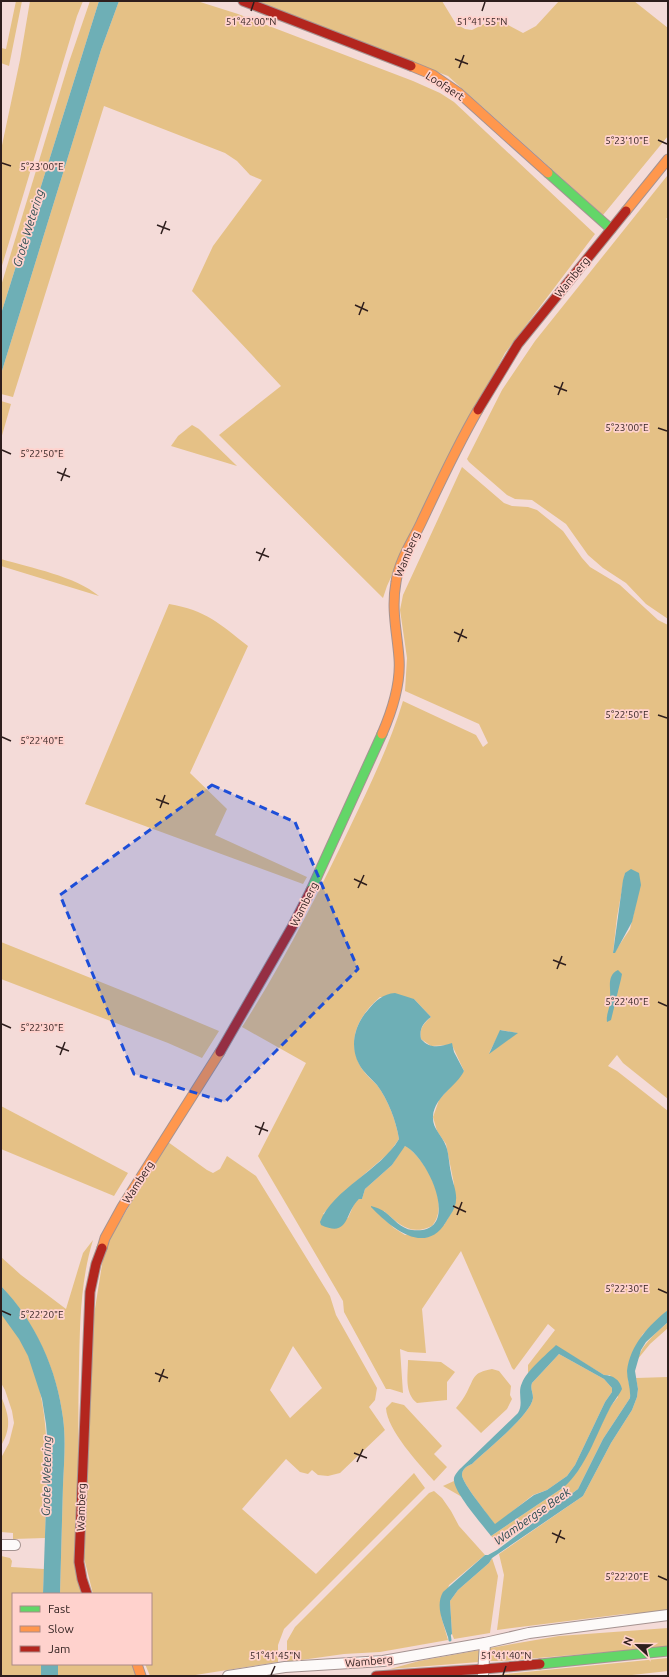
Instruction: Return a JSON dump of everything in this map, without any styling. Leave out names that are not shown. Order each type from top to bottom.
[{"type":"street","name":"Loofaert","points":[[243,1],[433,76],[459,93],[608,232]]},
{"type":"street","points":[[608,232],[668,159]]},
{"type":"street","name":"Wamberg","points":[[87,1593],[79,1562],[90,1292],[96,1264],[105,1238],[122,1207],[194,1096],[292,928],[316,881],[386,724],[395,694],[398,676],[399,659],[393,610],[396,581],[401,564],[443,477],[473,419],[514,351],[533,324],[608,232]]},
{"type":"street","points":[[1,1545],[15,1545]]},
{"type":"street","name":"Wamberg","points":[[228,1676],[285,1667],[383,1661],[485,1643],[529,1633],[668,1615]]},
{"type":"street","points":[[483,1672],[485,1643]]},
{"type":"street","name":"Wamberg","points":[[376,1676],[483,1672],[668,1651]]},
{"type":"street","points":[[138,1665],[141,1676]]},
{"type":"highlighted area","points":[[212,785],[295,822],[358,969],[225,1102],[134,1074],[60,895]]},
{"type":"shaded area","points":[[16,1],[22,1],[9,66],[1,63],[1,48],[6,49]]},
{"type":"shaded area","points":[[30,1],[83,1],[77,16],[1,269],[1,150],[20,60]]},
{"type":"shaded area","points":[[90,1],[99,1],[1,314],[1,286],[69,62]]},
{"type":"shaded area","points":[[119,1],[197,1],[238,14],[413,81],[440,93],[454,102],[595,234],[505,353],[419,516],[383,598],[219,435],[281,386],[192,291],[213,246],[262,180],[250,175],[237,161],[225,153],[104,106],[13,397],[1,394],[1,374],[101,50]]},
{"type":"shaded area","points":[[248,1],[442,1],[456,24],[465,29],[472,30],[492,20],[499,20],[523,33],[536,26],[559,1],[634,1],[668,28],[668,136],[603,215],[448,76]]},
{"type":"shaded area","points":[[667,176],[668,619],[646,604],[626,583],[603,568],[588,555],[566,524],[532,500],[515,499],[507,495],[467,459],[502,390],[535,341]]},
{"type":"shaded area","points":[[1,401],[11,404],[1,439]]},
{"type":"shaded area","points":[[192,425],[199,429],[237,466],[171,446],[178,436]]},
{"type":"shaded area","points":[[462,467],[504,503],[512,506],[528,507],[537,510],[563,531],[590,567],[620,585],[658,620],[668,625],[668,1099],[623,1063],[617,1055],[608,1066],[617,1071],[668,1111],[668,1310],[642,1335],[628,1380],[631,1391],[630,1398],[603,1439],[578,1489],[501,1545],[491,1536],[564,1487],[580,1468],[610,1407],[618,1397],[610,1375],[604,1375],[556,1346],[528,1373],[528,1365],[555,1330],[548,1324],[514,1370],[461,1251],[422,1309],[426,1353],[408,1352],[400,1349],[403,1393],[386,1389],[344,1312],[343,1301],[258,1156],[306,1063],[242,1027],[299,929],[325,878],[379,764],[403,701],[476,735],[483,747],[488,743],[479,724],[405,691],[407,658],[400,610],[403,595]],"holes":[[[625,873],[635,908],[630,929],[613,953],[617,917]],[[380,997],[414,999],[431,1017],[422,1027],[421,1039],[431,1046],[452,1045],[464,1071],[439,1100],[433,1117],[437,1131],[446,1144],[454,1184],[454,1208],[444,1225],[405,1235],[383,1218],[384,1211],[400,1225],[417,1230],[432,1226],[437,1217],[439,1206],[434,1183],[428,1172],[421,1161],[406,1146],[403,1147],[392,1165],[365,1189],[362,1199],[355,1202],[348,1218],[323,1214],[353,1184],[389,1153],[399,1139],[396,1125],[388,1104],[377,1085],[362,1069],[357,1059],[354,1039],[356,1030],[360,1021],[372,1004]],[[501,1030],[517,1033],[489,1053]]]},
{"type":"shaded area","points":[[1,559],[39,569],[65,578],[78,583],[99,596],[1,566]]},
{"type":"shaded area","points":[[169,604],[203,614],[248,646],[190,773],[227,809],[215,835],[307,877],[303,884],[85,804]]},
{"type":"shaded area","points":[[1,942],[219,1031],[202,1058],[168,1043],[1,979]]},
{"type":"shaded area","points":[[1,1106],[128,1173],[114,1196],[1,1149]]},
{"type":"shaded area","points":[[168,1142],[213,1173],[220,1169],[227,1156],[256,1176],[330,1296],[336,1315],[377,1388],[375,1400],[369,1407],[385,1430],[340,1473],[328,1476],[318,1475],[312,1470],[308,1474],[300,1472],[286,1459],[242,1509],[316,1574],[414,1473],[425,1488],[284,1629],[278,1645],[278,1662],[189,1676],[150,1676],[145,1665],[152,1665],[152,1593],[93,1593],[84,1558],[89,1346],[105,1246]],"holes":[[[293,1346],[322,1388],[290,1418],[270,1390]]]},
{"type":"shaded area","points":[[93,1240],[85,1272],[83,1288],[78,1397],[82,1593],[60,1593],[65,1443],[60,1400],[50,1365],[34,1331],[13,1300],[1,1286],[1,1257],[21,1275],[66,1309],[83,1253]]},
{"type":"shaded area","points":[[1,1314],[19,1338],[32,1364],[40,1392],[45,1420],[47,1450],[45,1538],[13,1539],[13,1533],[1,1532],[1,1458],[9,1443],[14,1423],[12,1411],[1,1383]]},
{"type":"shaded area","points":[[668,1322],[668,1328],[650,1344],[637,1360],[646,1344]]},
{"type":"shaded area","points":[[559,1354],[604,1379],[612,1388],[612,1392],[605,1402],[575,1465],[567,1476],[547,1490],[533,1495],[495,1525],[466,1485],[462,1475],[463,1471],[507,1432],[524,1414],[533,1398],[531,1387],[532,1383]]},
{"type":"shaded area","points":[[408,1360],[441,1362],[455,1372],[447,1382],[447,1400],[417,1403],[413,1399],[408,1389]]},
{"type":"shaded area","points":[[492,1369],[499,1371],[511,1386],[510,1395],[512,1399],[507,1409],[481,1433],[456,1408],[465,1396],[475,1376],[481,1372]]},
{"type":"shaded area","points":[[668,1377],[668,1612],[624,1614],[497,1630],[504,1575],[499,1554],[583,1496],[611,1443],[632,1410],[637,1397],[638,1389],[636,1378]]},
{"type":"shaded area","points":[[1,1396],[6,1409],[8,1427],[1,1446]]},
{"type":"shaded area","points":[[392,1402],[404,1405],[442,1446],[434,1454],[447,1467],[434,1481],[420,1466],[392,1426],[386,1408]]},
{"type":"shaded area","points":[[454,1481],[462,1497],[443,1486]]},
{"type":"shaded area","points":[[434,1491],[442,1498],[459,1526],[485,1555],[449,1585],[441,1616],[448,1640],[380,1652],[344,1654],[287,1662],[287,1641],[295,1627],[429,1493]]},
{"type":"shaded area","points":[[1,1556],[10,1558],[12,1561],[11,1567],[44,1569],[43,1593],[12,1593],[12,1665],[41,1665],[41,1676],[1,1676]]},
{"type":"shaded area","points":[[492,1558],[498,1576],[490,1633],[454,1639],[452,1634],[450,1601],[458,1590],[489,1563]]},
{"type":"shaded area","points":[[668,1628],[668,1647],[489,1661],[490,1648],[559,1636]]},
{"type":"shaded area","points":[[480,1650],[479,1662],[390,1669],[419,1661]]},
{"type":"shaded area","points":[[668,1658],[668,1671],[623,1676],[486,1676]]},
{"type":"shaded area","points":[[58,1665],[136,1665],[138,1676],[58,1676]]},
{"type":"water","name":"Grote Wetering","points":[[99,1],[119,1],[101,50],[1,374],[1,314]]},
{"type":"water","points":[[631,869],[639,873],[641,885],[632,922],[615,953],[613,953],[623,880],[625,873]]},
{"type":"water","points":[[618,970],[622,974],[621,979],[611,1020],[607,1022],[610,1006],[610,980],[614,973]]},
{"type":"water","points":[[395,993],[414,999],[431,1017],[422,1026],[421,1039],[432,1046],[452,1043],[454,1052],[464,1071],[442,1097],[433,1116],[434,1125],[447,1149],[456,1193],[456,1203],[446,1222],[438,1232],[428,1237],[418,1238],[398,1230],[371,1207],[383,1211],[404,1228],[412,1230],[427,1229],[436,1221],[439,1209],[437,1195],[432,1180],[424,1165],[415,1154],[405,1146],[392,1165],[365,1189],[362,1199],[359,1199],[354,1205],[342,1226],[330,1228],[321,1225],[320,1222],[326,1210],[335,1199],[381,1160],[399,1139],[396,1125],[388,1104],[377,1085],[359,1064],[354,1050],[357,1028],[363,1016],[380,998]]},
{"type":"water","points":[[500,1030],[518,1033],[489,1054]]},
{"type":"water","points":[[1,1286],[25,1315],[43,1348],[56,1382],[60,1400],[65,1443],[60,1593],[43,1593],[48,1447],[42,1399],[28,1356],[19,1339],[1,1314]]},
{"type":"water","points":[[668,1310],[668,1322],[646,1342],[641,1350],[635,1371],[638,1389],[637,1397],[632,1410],[611,1443],[583,1496],[492,1558],[489,1563],[458,1590],[450,1601],[452,1634],[448,1637],[442,1620],[440,1608],[443,1592],[485,1555],[497,1550],[578,1489],[603,1439],[630,1398],[627,1371],[636,1344],[647,1329]]},
{"type":"water","points":[[556,1345],[604,1375],[613,1377],[620,1383],[622,1389],[610,1407],[590,1451],[571,1480],[564,1487],[491,1536],[459,1494],[454,1477],[461,1468],[518,1413],[520,1409],[520,1390],[524,1378],[532,1368]],"holes":[[[559,1354],[604,1379],[612,1388],[612,1392],[605,1402],[575,1465],[567,1476],[547,1490],[534,1495],[495,1524],[466,1485],[462,1475],[464,1469],[472,1464],[524,1414],[533,1398],[531,1387],[532,1383]]]},
{"type":"water","points":[[41,1665],[58,1665],[58,1676],[41,1676]]},
{"type":"waterway","name":"Wambergse Beek","points":[[449,1633],[450,1640]]},
{"type":"traffic: fast","points":[[548,173],[611,229]]},
{"type":"traffic: fast","points":[[311,890],[382,734]]},
{"type":"traffic: fast","points":[[540,1664],[668,1651]]},
{"type":"traffic: slow","points":[[411,66],[433,75],[459,93],[548,173]]},
{"type":"traffic: slow","points":[[626,211],[668,159]]},
{"type":"traffic: slow","points":[[382,734],[392,706],[399,677],[399,658],[394,602],[400,567],[455,452],[478,410]]},
{"type":"traffic: slow","points":[[102,1248],[105,1238],[122,1207],[220,1052]]},
{"type":"traffic: slow","points":[[137,1665],[141,1676]]},
{"type":"traffic: jam","points":[[243,1],[411,66]]},
{"type":"traffic: jam","points":[[478,410],[518,344],[626,211]]},
{"type":"traffic: jam","points":[[220,1052],[292,927],[311,890]]},
{"type":"traffic: jam","points":[[87,1593],[79,1562],[90,1292],[96,1264],[102,1248]]},
{"type":"traffic: jam","points":[[376,1676],[540,1664]]}]
